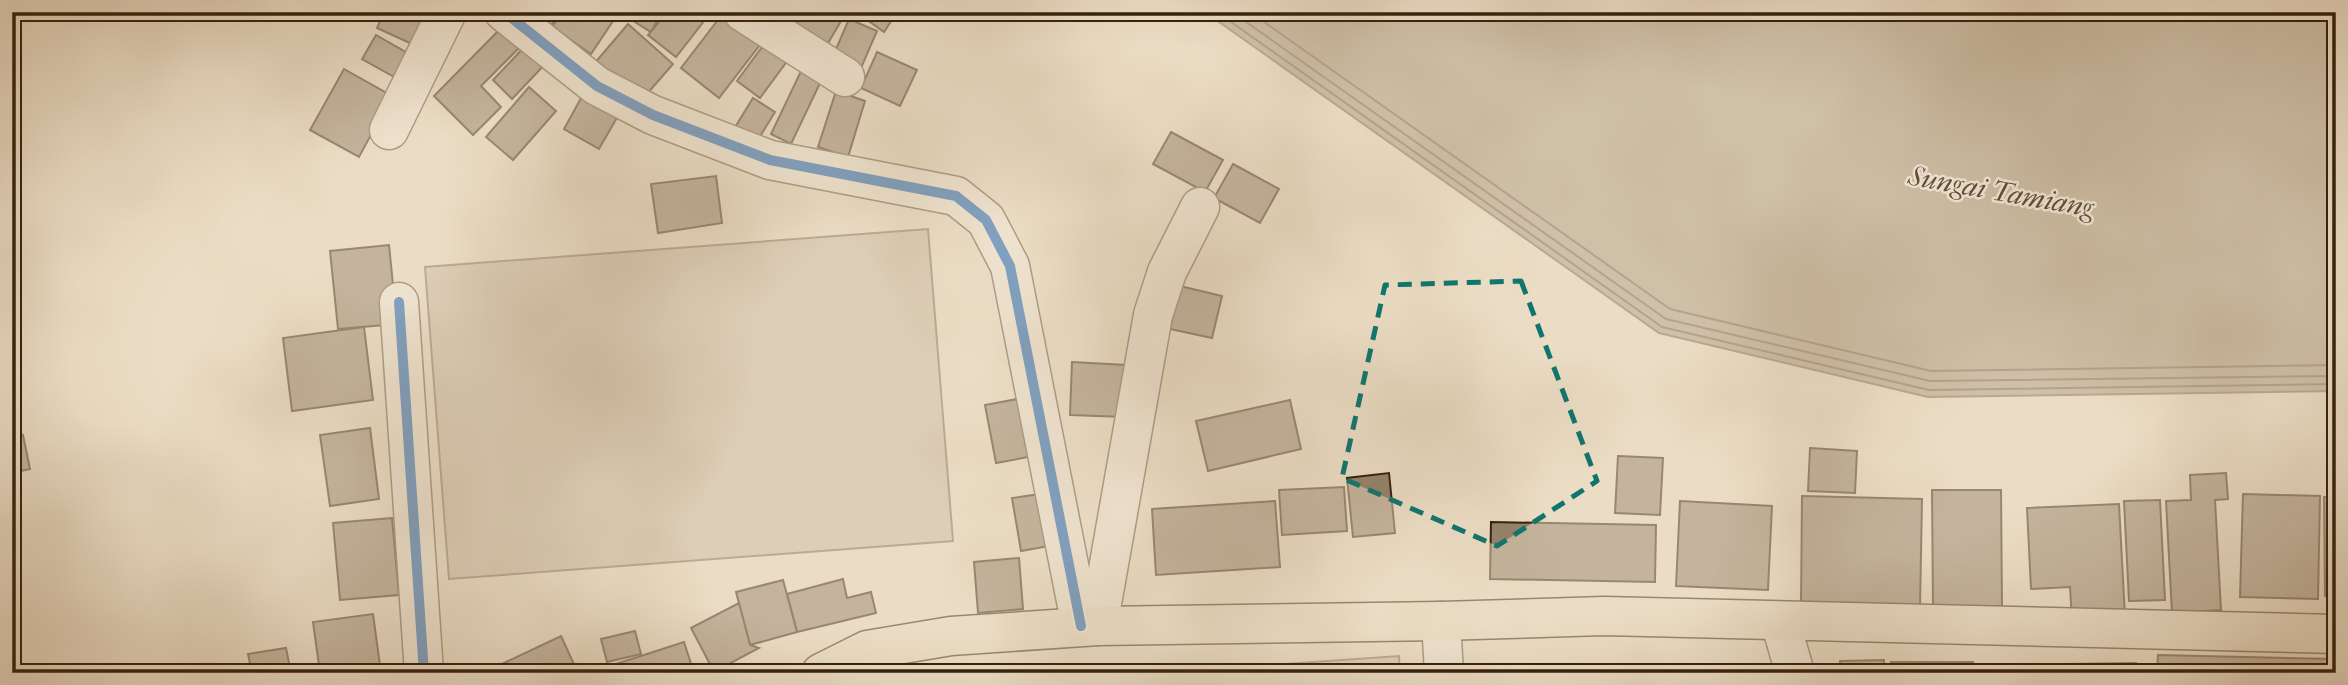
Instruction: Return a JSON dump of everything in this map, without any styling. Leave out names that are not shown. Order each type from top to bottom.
[{"type":"highway","points":[[821,673],[867,650],[951,636],[1090,626],[1604,616],[2336,634]]},
{"type":"street","points":[[389,130],[447,12]]},
{"type":"street","points":[[504,12],[597,86],[653,115],[770,160],[956,196],[986,220],[1010,267],[1090,626]]},
{"type":"street","points":[[743,12],[845,77]]},
{"type":"street","points":[[1090,626],[1153,315],[1167,272],[1200,207]]},
{"type":"street","points":[[399,302],[424,673]]},
{"type":"street","points":[[1441,621],[1444,673]]},
{"type":"street","points":[[1780,621],[1795,673]]},
{"type":"highlighted area","points":[[1521,281],[1597,481],[1497,546],[1342,478],[1385,285]]},
{"type":"shaded area","points":[[928,229],[953,541],[449,579],[425,267]]},
{"type":"shaded area","points":[[1399,656],[1400,673],[1157,673]]},
{"type":"water","name":"Sungai Tamiang","points":[[1205,12],[2336,13],[2336,391],[1928,397],[1659,333]]},
{"type":"building","points":[[384,12],[429,12],[414,45],[377,28]]},
{"type":"building","points":[[528,12],[560,12],[550,27]]},
{"type":"building","points":[[562,12],[610,12],[615,18],[591,54],[552,27]]},
{"type":"building","points":[[619,12],[662,12],[651,32]]},
{"type":"building","points":[[667,12],[711,12],[676,57],[648,35]]},
{"type":"building","points":[[724,12],[766,37],[719,98],[681,68]]},
{"type":"building","points":[[798,12],[837,12],[844,16],[824,50],[788,29]]},
{"type":"building","points":[[866,12],[897,12],[884,32],[863,17]]},
{"type":"building","points":[[849,19],[877,31],[858,75],[830,63]]},
{"type":"building","points":[[508,21],[527,40],[481,86],[501,107],[473,135],[434,96]]},
{"type":"building","points":[[628,24],[673,64],[639,103],[594,64]]},
{"type":"building","points":[[376,35],[418,59],[405,83],[362,59]]},
{"type":"building","points":[[768,39],[791,56],[760,98],[737,81]]},
{"type":"building","points":[[530,41],[549,60],[512,99],[493,80]]},
{"type":"building","points":[[877,52],[917,70],[900,106],[861,88]]},
{"type":"building","points":[[344,69],[392,96],[359,157],[310,130]]},
{"type":"building","points":[[802,69],[822,79],[791,144],[771,134]]},
{"type":"building","points":[[529,87],[556,111],[513,160],[486,137]]},
{"type":"building","points":[[586,89],[622,109],[599,149],[564,129]]},
{"type":"building","points":[[836,91],[865,101],[848,157],[818,147]]},
{"type":"building","points":[[753,98],[775,112],[756,143],[734,129]]},
{"type":"building","points":[[1171,132],[1223,160],[1205,192],[1153,164]]},
{"type":"building","points":[[1233,164],[1279,189],[1260,223],[1214,198]]},
{"type":"building","points":[[716,176],[722,223],[658,233],[651,184]]},
{"type":"building","points":[[389,245],[397,324],[338,329],[330,251]]},
{"type":"building","points":[[1180,286],[1222,296],[1212,338],[1170,329]]},
{"type":"building","points":[[364,327],[373,400],[292,411],[283,338]]},
{"type":"building","points":[[1072,362],[1126,365],[1124,417],[1070,415]]},
{"type":"building","points":[[1028,397],[1039,455],[996,463],[985,405]]},
{"type":"building","points":[[1290,400],[1301,449],[1208,471],[1196,421]]},
{"type":"building","points":[[370,428],[379,499],[330,506],[320,435]]},
{"type":"building","points":[[23,435],[30,469],[12,473],[12,437]]},
{"type":"building","points":[[1810,448],[1857,451],[1855,493],[1808,491]]},
{"type":"building","points":[[1618,456],[1663,458],[1660,515],[1615,513]]},
{"type":"building","points":[[1389,473],[1395,533],[1353,537],[1347,478]]},
{"type":"building","points":[[2226,473],[2228,499],[2215,500],[2221,610],[2172,613],[2166,501],[2191,500],[2190,475]]},
{"type":"building","points":[[1344,487],[1347,531],[1282,535],[1279,490]]},
{"type":"building","points":[[1932,490],[2001,490],[2002,606],[1933,606]]},
{"type":"building","points":[[1040,494],[1049,546],[1021,551],[1012,498]]},
{"type":"building","points":[[2243,494],[2320,496],[2318,599],[2240,597]]},
{"type":"building","points":[[1802,496],[1922,499],[1920,607],[1801,605]]},
{"type":"building","points":[[2324,497],[2336,497],[2336,596],[2325,596]]},
{"type":"building","points":[[2160,500],[2165,600],[2129,601],[2124,501]]},
{"type":"building","points":[[1275,501],[1280,567],[1156,575],[1152,509]]},
{"type":"building","points":[[1680,501],[1772,506],[1768,590],[1676,586]]},
{"type":"building","points":[[2119,504],[2125,617],[2072,619],[2070,587],[2031,589],[2027,508]]},
{"type":"building","points":[[392,518],[399,595],[340,600],[333,523]]},
{"type":"building","points":[[1491,522],[1656,525],[1655,582],[1490,579]]},
{"type":"building","points":[[1019,558],[1023,609],[978,613],[974,562]]},
{"type":"building","points":[[843,579],[847,598],[871,592],[876,613],[797,632],[787,594]]},
{"type":"building","points":[[783,580],[797,632],[750,645],[736,592]]},
{"type":"building","points":[[739,603],[750,645],[759,648],[714,672],[691,628]]},
{"type":"building","points":[[373,614],[381,673],[320,673],[313,622]]},
{"type":"building","points":[[635,631],[641,654],[607,662],[601,639]]},
{"type":"building","points":[[561,636],[578,673],[483,673]]},
{"type":"building","points":[[684,642],[694,673],[591,673],[591,672]]},
{"type":"building","points":[[286,648],[291,673],[252,673],[248,654]]},
{"type":"building","points":[[2158,655],[2336,659],[2336,673],[2157,673]]},
{"type":"building","points":[[1884,660],[1884,673],[1840,673],[1840,661]]},
{"type":"building","points":[[1891,662],[1973,662],[1973,673],[1891,673]]},
{"type":"building","points":[[2136,663],[2136,673],[2064,673],[2064,664]]},
{"type":"building","points":[[1984,665],[2049,665],[2049,673],[1984,673]]},
{"type":"cycle path","points":[[504,12],[597,86],[653,115],[770,160],[956,196],[986,220],[1010,266],[1081,626]]},
{"type":"cycle path","points":[[399,302],[424,673]]}]
